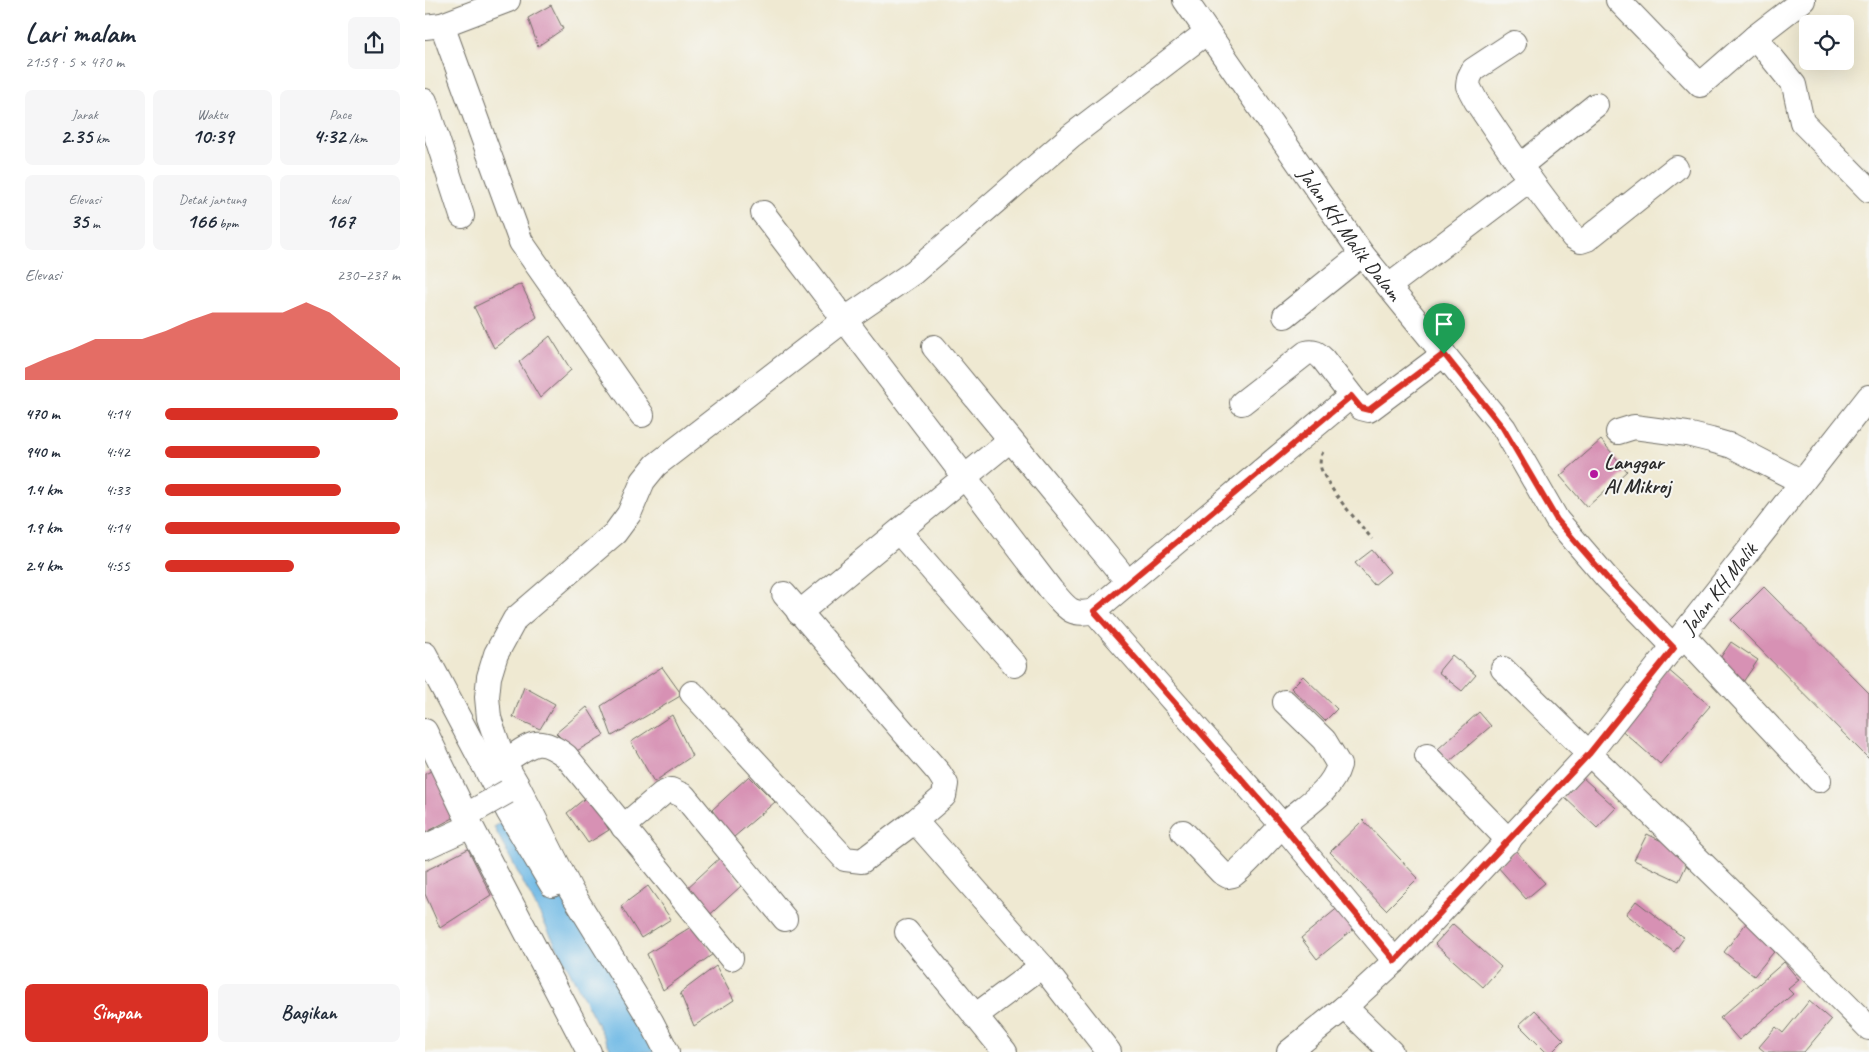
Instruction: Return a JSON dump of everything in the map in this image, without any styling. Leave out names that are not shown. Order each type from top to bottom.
[{"type":"street","points":[[508,0],[434,26],[521,242],[641,414]]},
{"type":"street","name":"Jalan KH Malik Dalam","points":[[1185,0],[1362,254],[1503,428],[1557,520],[1607,578],[1678,641],[1819,780]]},
{"type":"street","points":[[1630,4],[1700,85],[1755,37],[1803,0]]},
{"type":"street","points":[[667,1052],[651,1021],[571,891],[513,789],[489,718],[487,697],[489,677],[496,654],[515,619],[615,533],[629,514],[643,481],[656,466],[844,320],[914,272],[1071,136],[1207,32]]},
{"type":"street","points":[[1755,37],[1794,85],[1802,122],[1869,190]]},
{"type":"street","points":[[1514,43],[1473,70],[1468,86],[1476,101],[1525,172],[1573,238],[1581,241],[1587,239],[1676,168]]},
{"type":"street","points":[[425,101],[462,216]]},
{"type":"street","points":[[1389,286],[1525,172],[1596,105]]},
{"type":"street","points":[[763,213],[964,478],[1063,604],[1073,612],[1081,614],[1094,611],[1351,396]]},
{"type":"street","points":[[1285,316],[1362,254]]},
{"type":"street","points":[[933,347],[1119,571]]},
{"type":"street","points":[[1242,403],[1306,353],[1312,351],[1323,359],[1361,408],[1369,410],[1444,354]]},
{"type":"street","name":"Jalan KH Malik","points":[[1289,1052],[1345,1007],[1395,961],[1589,754],[1869,398]]},
{"type":"street","points":[[1618,432],[1635,426],[1687,434],[1711,440],[1732,446],[1802,482]]},
{"type":"street","points":[[799,613],[1010,440]]},
{"type":"street","points":[[899,532],[1015,665]]},
{"type":"street","points":[[692,693],[845,859],[862,862],[944,796],[946,784],[939,772],[784,594]]},
{"type":"street","points":[[1094,611],[1283,826],[1395,961]]},
{"type":"street","points":[[425,654],[508,811],[650,1052]]},
{"type":"street","points":[[1503,669],[1781,938],[1869,1028]]},
{"type":"street","points":[[1183,832],[1221,872],[1228,876],[1233,875],[1283,826],[1328,786],[1336,774],[1339,765],[1324,740],[1285,702]]},
{"type":"street","points":[[425,731],[471,817],[589,1052]]},
{"type":"street","points":[[504,762],[534,744],[542,743],[554,747],[566,756],[731,958]]},
{"type":"street","points":[[1427,756],[1509,841]]},
{"type":"street","points":[[425,847],[513,789]]},
{"type":"street","points":[[623,827],[662,794],[671,790],[684,796],[785,919]]},
{"type":"street","points":[[915,821],[1042,966],[1109,1052]]},
{"type":"street","points":[[907,932],[1005,1052]]},
{"type":"street","points":[[975,1016],[1042,966]]},
{"type":"street","points":[[1345,1007],[1391,1052]]},
{"type":"path","points":[[1327,447],[1321,454],[1321,470],[1342,502],[1372,538]]},
{"type":"water","points":[[530,805],[669,1052],[612,1052],[494,827]]},
{"type":"building","points":[[551,5],[563,29],[538,46],[528,18]]},
{"type":"building","points":[[521,284],[537,317],[494,348],[474,307]]},
{"type":"building","points":[[550,336],[571,370],[540,398],[519,362]]},
{"type":"building","name":"Langgar Al Mikroj","points":[[1601,440],[1627,471],[1587,507],[1560,476]]},
{"type":"building","points":[[1372,550],[1390,572],[1374,585],[1355,563]]},
{"type":"building","points":[[1764,587],[1869,693],[1869,759],[1731,620]]},
{"type":"building","points":[[1731,642],[1758,660],[1743,682],[1716,664]]},
{"type":"building","points":[[1452,655],[1476,675],[1462,691],[1438,672]]},
{"type":"building","points":[[662,667],[682,695],[612,736],[601,706]]},
{"type":"building","points":[[1666,668],[1710,706],[1660,764],[1617,726]]},
{"type":"building","points":[[1303,676],[1337,709],[1325,721],[1291,688]]},
{"type":"building","points":[[524,687],[555,704],[540,729],[513,717]]},
{"type":"building","points":[[587,707],[604,735],[575,752],[556,733]]},
{"type":"building","points":[[1479,712],[1491,726],[1449,762],[1438,749]]},
{"type":"building","points":[[672,715],[692,756],[654,782],[631,742]]},
{"type":"building","points":[[435,769],[455,817],[425,833],[425,774]]},
{"type":"building","points":[[749,776],[775,802],[727,843],[712,810]]},
{"type":"building","points":[[1582,777],[1616,808],[1597,828],[1564,797]]},
{"type":"building","points":[[589,795],[609,830],[588,843],[567,813]]},
{"type":"building","points":[[1363,820],[1418,878],[1386,910],[1330,852]]},
{"type":"building","points":[[1647,834],[1691,855],[1679,881],[1634,860]]},
{"type":"building","points":[[468,849],[491,895],[440,928],[425,894],[425,871]]},
{"type":"building","points":[[1515,850],[1545,883],[1526,899],[1497,866]]},
{"type":"building","points":[[724,854],[741,886],[703,921],[686,889]]},
{"type":"building","points":[[648,886],[671,919],[641,938],[621,906]]},
{"type":"building","points":[[1636,901],[1684,938],[1674,952],[1626,914]]},
{"type":"building","points":[[1340,906],[1356,927],[1317,959],[1301,938]]},
{"type":"building","points":[[1747,922],[1778,947],[1754,976],[1724,952]]},
{"type":"building","points":[[1453,924],[1501,967],[1483,987],[1435,944]]},
{"type":"building","points":[[694,925],[713,954],[663,990],[647,954]]},
{"type":"building","points":[[1784,962],[1799,980],[1788,989],[1793,994],[1739,1040],[1720,1018]]},
{"type":"building","points":[[716,966],[734,1000],[694,1026],[680,993]]},
{"type":"building","points":[[1809,1001],[1831,1020],[1804,1052],[1765,1052],[1759,1047],[1776,1027],[1783,1033]]},
{"type":"building","points":[[1535,1010],[1564,1040],[1552,1052],[1546,1052],[1519,1025]]},
{"type":"place","name":"Langgar Al Mikroj","points":[[1594,474]]},
{"type":"route","points":[[1444,354],[1503,428],[1557,520],[1607,578],[1674,648],[1589,754],[1395,961],[1283,826],[1094,611],[1351,396],[1361,408],[1369,410],[1444,354]]}]
